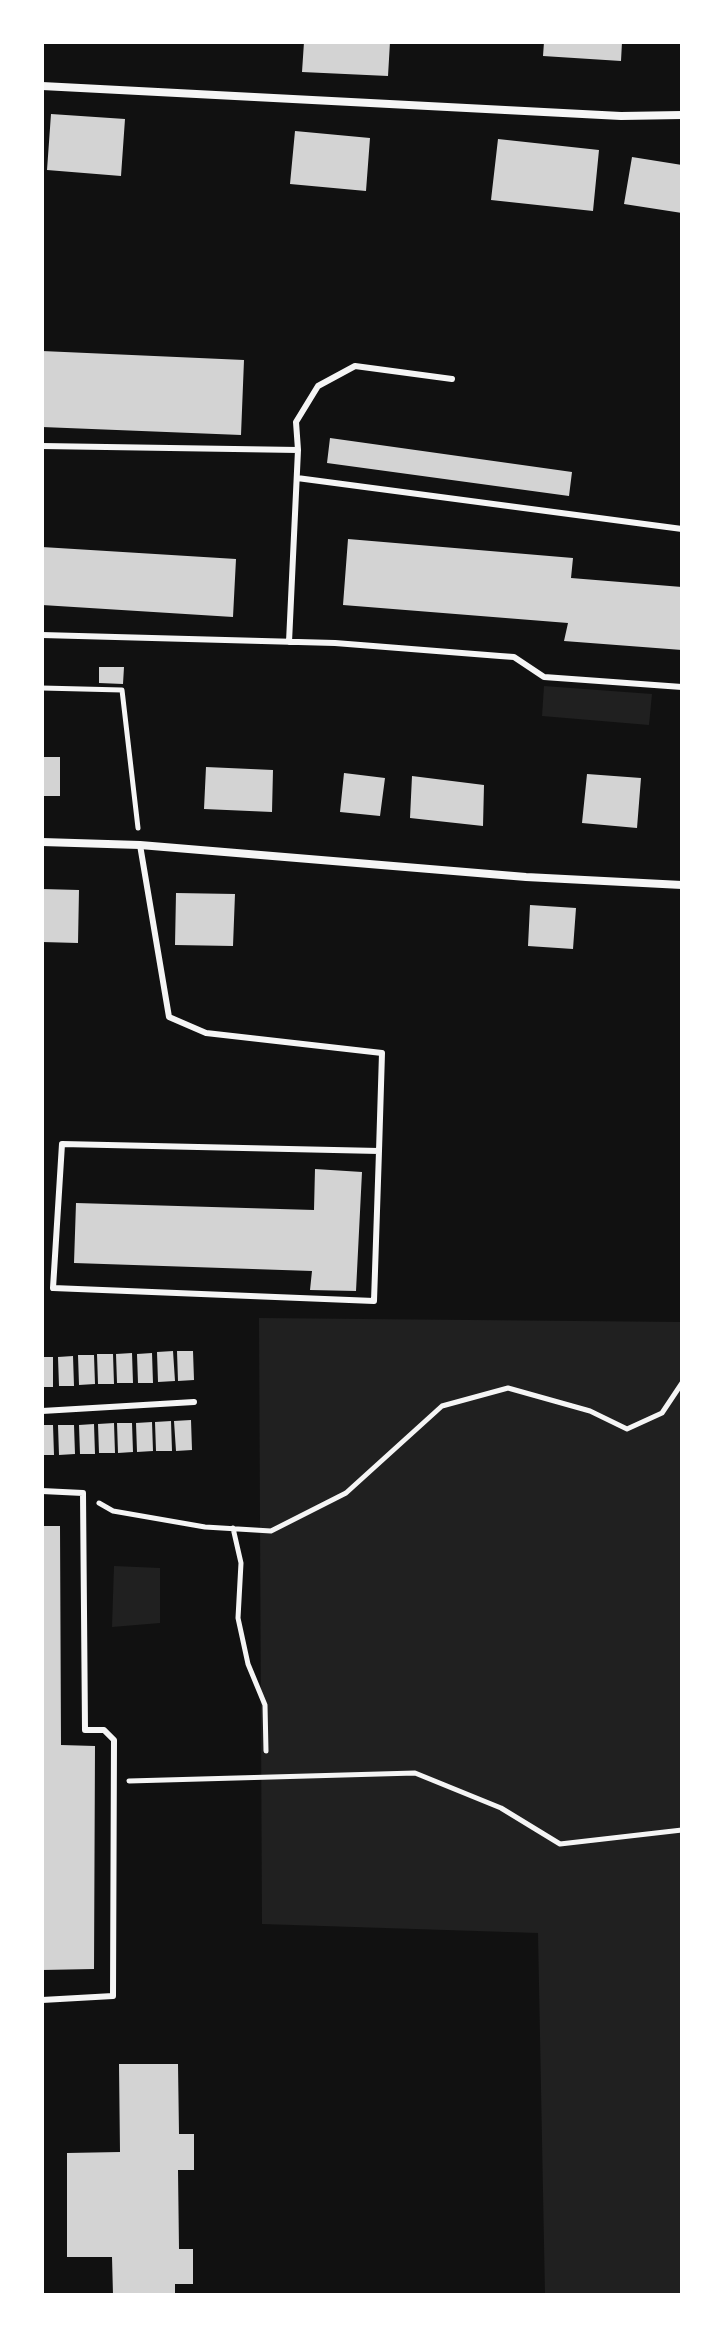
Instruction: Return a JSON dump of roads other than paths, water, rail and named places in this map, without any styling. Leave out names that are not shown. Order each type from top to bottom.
[{"type":"street","points":[[42,86],[621,116],[682,115]]},
{"type":"street","points":[[42,842],[140,845],[526,877],[682,885]]},
{"type":"lane","points":[[289,642],[298,450],[296,422],[318,386],[355,366],[452,379]]},
{"type":"lane","points":[[42,446],[298,450]]},
{"type":"lane","points":[[297,478],[682,529]]},
{"type":"lane","points":[[42,635],[289,642],[514,657],[544,677],[682,687]]},
{"type":"lane","points":[[140,845],[169,1017],[206,1033],[382,1053],[379,1151],[374,1301],[53,1288],[62,1144],[379,1151]]},
{"type":"lane","points":[[42,1411],[194,1402]]},
{"type":"lane","points":[[42,1491],[83,1493],[85,1730],[104,1730],[114,1740],[113,1996],[42,2000]]}]
